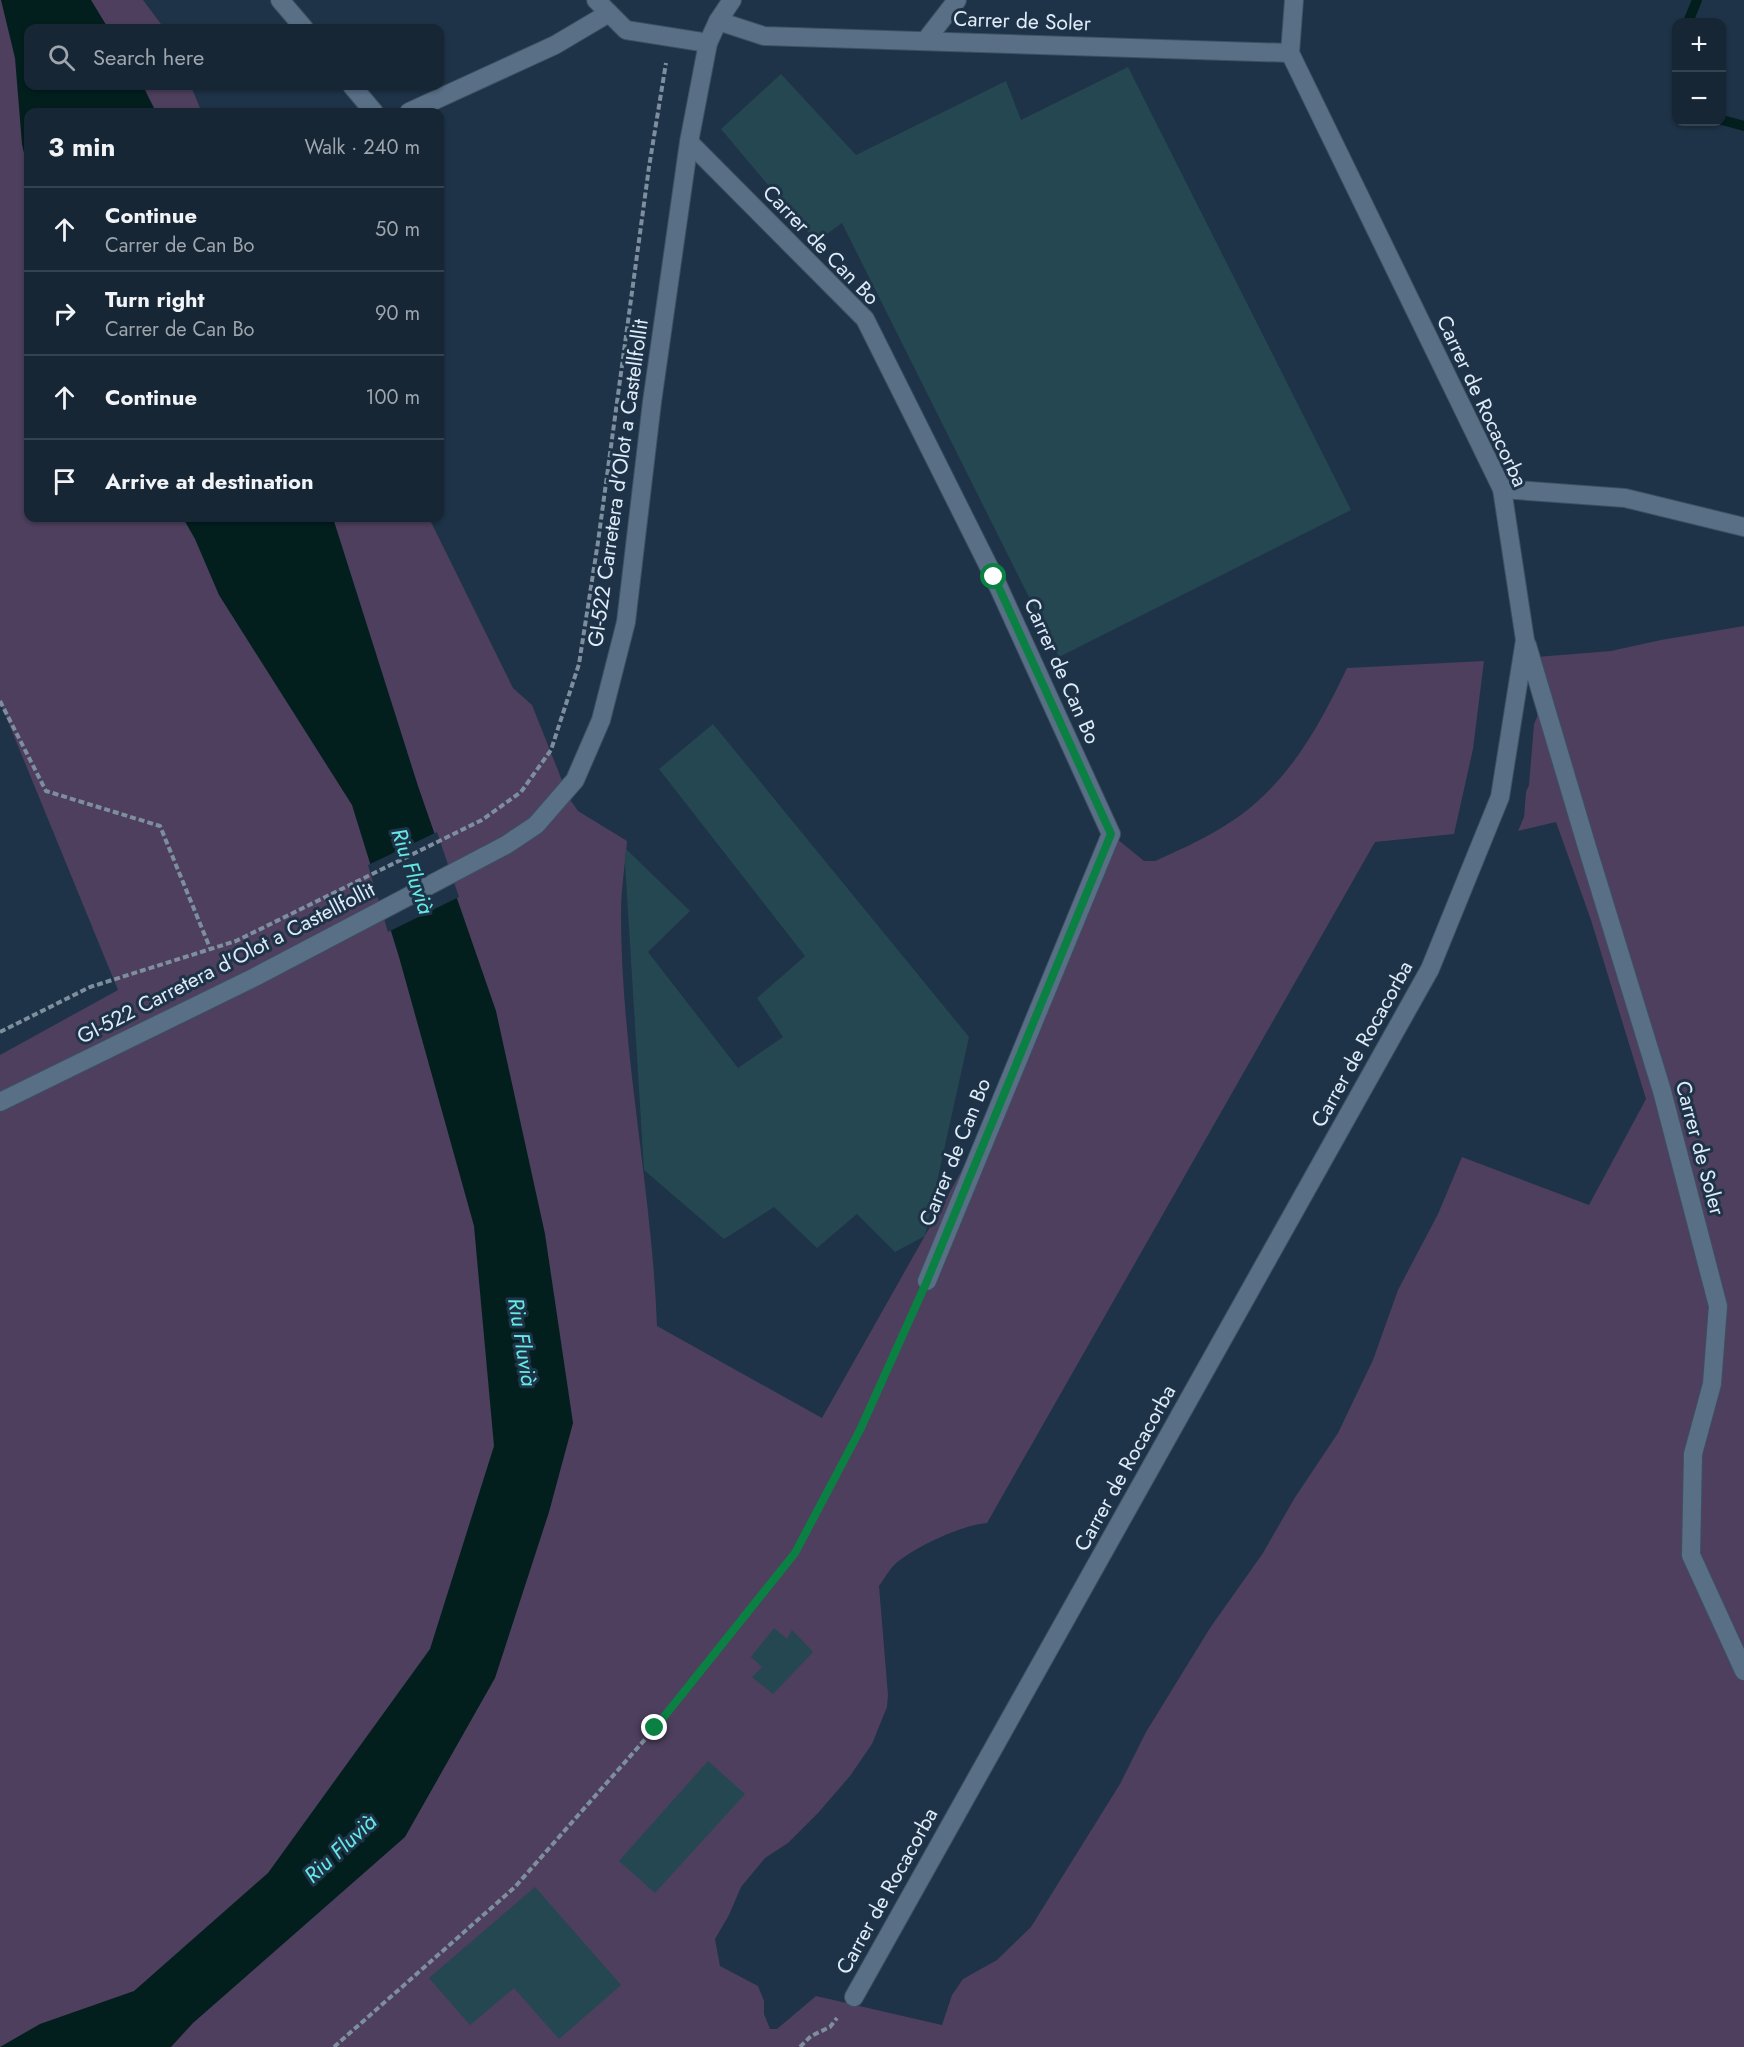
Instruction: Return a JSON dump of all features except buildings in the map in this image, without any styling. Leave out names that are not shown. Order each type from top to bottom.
[{"type":"street","points":[[280,0],[301,24]]},
{"type":"street","name":"GI-522 Carretera d'Olot a Castellfollit","points":[[0,1102],[255,977],[506,845],[536,825],[575,780],[601,720],[626,622],[652,402],[689,142],[708,43],[718,21],[732,0]]},
{"type":"street","points":[[926,40],[957,0]]},
{"type":"street","points":[[1290,53],[1294,0]]},
{"type":"street","points":[[418,108],[555,45],[603,6],[626,30],[708,43]]},
{"type":"street","name":"Carrer de Soler","points":[[718,21],[764,36],[1290,53]]},
{"type":"street","name":"Carrer de Rocacorba","points":[[854,1997],[1430,969],[1500,797],[1525,640],[1502,489],[1290,53]]},
{"type":"street","points":[[355,90],[370,108]]},
{"type":"street","name":"Carrer de Can Bo","points":[[689,142],[865,319],[994,577],[1111,834],[927,1281]]},
{"type":"street","points":[[1502,489],[1626,498],[1744,527]]},
{"type":"street","name":"Carrer de Soler","points":[[1525,640],[1662,1091],[1718,1306],[1712,1384],[1693,1454],[1691,1556],[1744,1671]]},
{"type":"path","points":[[0,1032],[90,987],[236,941],[482,819],[520,792],[551,750],[579,664],[649,167],[670,37]]},
{"type":"path","points":[[0,701],[46,791],[160,826],[210,948]]},
{"type":"path","points":[[334,2047],[515,1887],[655,1728],[795,1553],[860,1430],[927,1281]]},
{"type":"path","points":[[800,2047],[811,2036],[830,2027],[854,1997]]},
{"type":"shaded area","points":[[0,0],[143,0],[161,24],[24,24],[24,90],[193,90],[200,108],[24,108],[24,522],[431,522],[513,688],[532,705],[569,798],[578,811],[627,841],[621,905],[622,966],[654,1274],[657,1326],[822,1418],[1005,1094],[1111,834],[1144,861],[1155,861],[1205,837],[1243,813],[1263,797],[1296,758],[1323,715],[1347,668],[1484,661],[1473,749],[1454,834],[1375,842],[987,1523],[954,1532],[908,1554],[891,1569],[879,1586],[888,1695],[887,1707],[872,1744],[850,1776],[818,1813],[788,1843],[765,1858],[741,1887],[715,1939],[720,1966],[758,1986],[770,2029],[777,2029],[816,1996],[942,2025],[952,1995],[963,1979],[997,1960],[1031,1927],[1120,1784],[1146,1732],[1210,1628],[1263,1553],[1294,1499],[1338,1433],[1373,1360],[1398,1290],[1438,1214],[1462,1157],[1589,1205],[1646,1099],[1591,920],[1556,822],[1518,831],[1524,817],[1534,724],[1537,717],[1540,668],[1536,657],[1611,651],[1744,626],[1744,2047],[0,2047],[0,1055],[118,990],[0,702]]},
{"type":"water","points":[[1,0],[91,0],[106,24],[24,24],[24,90],[145,90],[154,108],[24,108],[24,153],[15,58]]},
{"type":"water","name":"Riu Fluvià","points":[[185,522],[334,522],[418,786],[496,1011],[545,1234],[573,1423],[549,1512],[495,1678],[405,1837],[193,2023],[171,2047],[0,2047],[40,2024],[134,1991],[268,1873],[430,1649],[494,1446],[474,1226],[399,957],[352,805],[219,595]]},
{"type":"pier","points":[[437,832],[459,897],[388,932],[368,865]]},
{"type":"waterway","points":[[1690,18],[1697,0]]},
{"type":"waterway","points":[[1726,121],[1744,126]]},
{"type":"route","points":[[655,1728],[795,1553],[860,1430],[927,1281],[1111,834],[994,577]]}]
